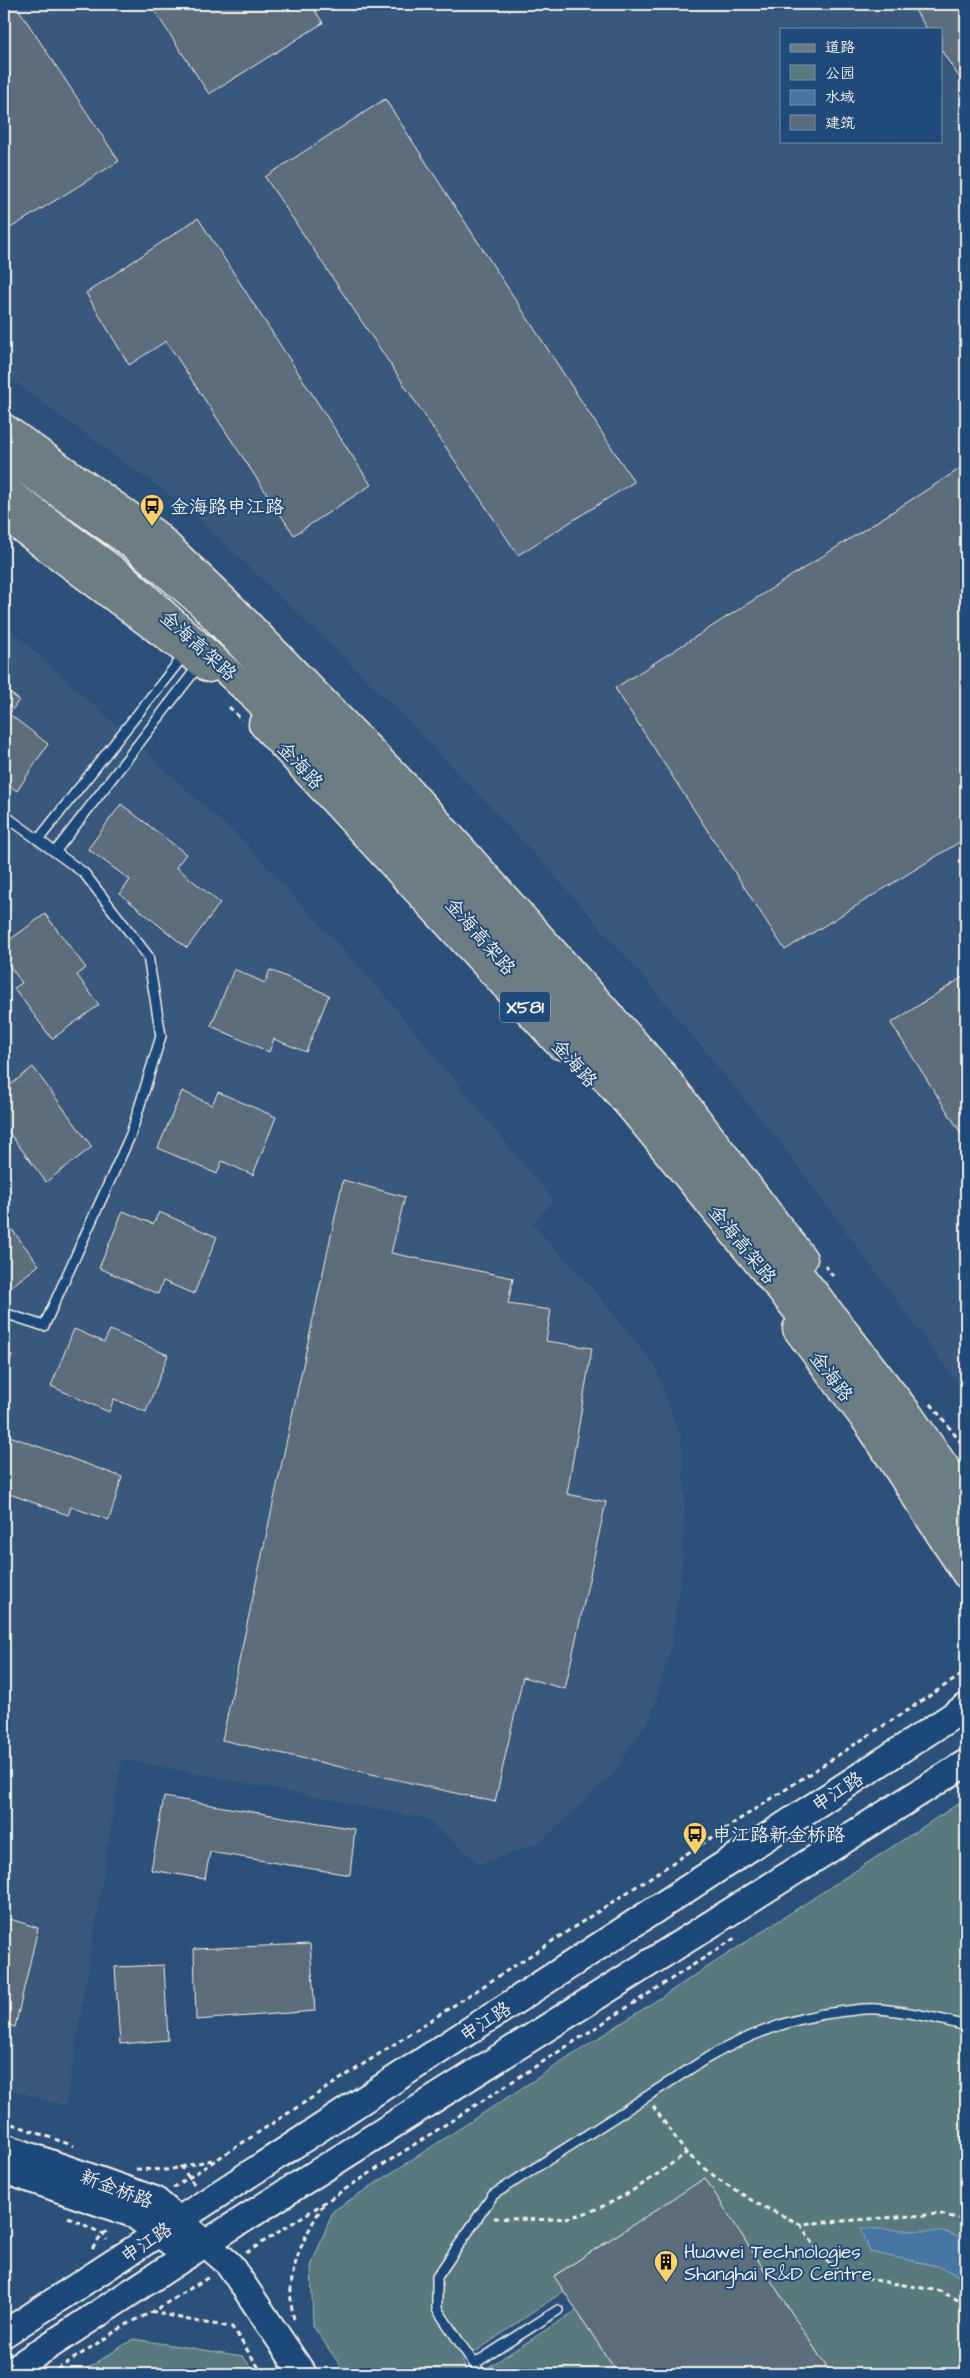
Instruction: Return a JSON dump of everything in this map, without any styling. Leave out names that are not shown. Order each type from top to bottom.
[{"type":"main road","points":[[4,428],[155,534],[253,631],[406,788],[665,1077],[918,1410],[966,1479]]},
{"type":"main road","points":[[4,438],[164,552],[236,619],[253,631]]},
{"type":"main road","name":"金海高架路","points":[[4,455],[133,545],[200,602],[324,731],[552,975],[662,1105],[816,1295],[909,1415],[966,1497]]},
{"type":"main road","name":"金海高架路","points":[[4,489],[127,580],[235,678],[442,892],[633,1110],[860,1387],[911,1456],[966,1539]]},
{"type":"main road","name":"金海路","points":[[4,515],[219,676],[583,1071],[724,1233],[870,1426],[966,1574]]},
{"type":"main road","name":"申江路","points":[[4,2334],[966,1707]]},
{"type":"main road","name":"申江路","points":[[6,2374],[197,2249],[966,1763]]},
{"type":"main road","name":"新金桥路","points":[[4,2147],[155,2200],[169,2227]]},
{"type":"main road","name":"新金桥路","points":[[4,2170],[169,2227],[223,2268],[302,2374]]},
{"type":"main road","name":"新金桥路","points":[[223,2268],[283,2374]]},
{"type":"lane","points":[[38,840],[194,658]]},
{"type":"lane","points":[[55,852],[194,658]]},
{"type":"lane","points":[[4,815],[84,872],[148,956],[161,1036],[131,1134],[44,1326],[4,1313]]},
{"type":"lane","points":[[480,2374],[437,2309],[437,2276],[493,2195],[742,2038],[785,2022],[827,2013],[875,2009],[923,2015],[966,2026]]},
{"type":"lane","points":[[474,2364],[558,2310]]},
{"type":"path","points":[[224,701],[244,723]]},
{"type":"path","points":[[180,2166],[189,2177],[966,1672]]},
{"type":"path","points":[[50,2374],[124,2326],[152,2312],[223,2268],[741,1934]]},
{"type":"path","points":[[647,2097],[686,2153],[718,2179],[756,2203],[800,2224],[940,2214],[966,2220]]},
{"type":"path","points":[[4,2121],[75,2146]]},
{"type":"path","points":[[478,2218],[527,2220],[578,2215],[620,2197],[658,2174],[686,2153]]},
{"type":"path","points":[[129,2166],[137,2169],[168,2170],[218,2158]]},
{"type":"path","points":[[296,2326],[290,2302],[293,2267],[308,2230],[324,2203]]},
{"type":"path","points":[[82,2224],[103,2234]]},
{"type":"path","points":[[800,2224],[822,2257],[839,2272],[868,2279],[940,2291],[966,2304]]},
{"type":"path","points":[[152,2312],[232,2327],[263,2374]]},
{"type":"shaded area","points":[[4,4],[966,4],[966,1395],[783,1146],[643,976],[546,866],[388,700],[186,507],[4,375]]},
{"type":"shaded area","points":[[4,623],[244,842],[382,992],[554,1201],[532,1224],[594,1290],[655,1366],[681,1438],[685,1501],[682,1570],[670,1652],[651,1716],[615,1771],[542,1841],[481,1865],[427,1819],[122,1759],[66,2106],[4,2088]]},
{"type":"green space","points":[[966,1800],[966,2239],[945,2232],[870,2252],[938,2266],[966,2279],[966,2374],[831,2374],[705,2179],[555,2275],[564,2291],[462,2361],[469,2374],[346,2374],[313,2326],[311,2266],[333,2211]]},
{"type":"green space","points":[[577,2310],[618,2374],[491,2374],[487,2368]]},
{"type":"green space","points":[[133,2339],[243,2356],[256,2374],[79,2374]]},
{"type":"water","points":[[861,2228],[945,2232],[966,2239],[966,2279],[938,2266],[870,2252]]},
{"type":"building","points":[[4,4],[15,4],[119,161],[4,232]]},
{"type":"building","points":[[150,4],[311,4],[323,23],[209,94]]},
{"type":"building","points":[[911,4],[966,4],[965,86],[942,52],[942,28],[926,28]]},
{"type":"building","points":[[385,99],[634,482],[518,555],[265,177]]},
{"type":"building","points":[[198,218],[371,485],[294,535],[166,341],[129,365],[86,293]]},
{"type":"building","points":[[966,465],[966,838],[785,950],[615,688]]},
{"type":"building","points":[[4,688],[19,700],[9,714],[48,744],[17,791],[4,782]]},
{"type":"building","points":[[121,804],[186,854],[176,867],[220,903],[187,948],[120,894],[130,880],[88,849]]},
{"type":"building","points":[[45,914],[86,968],[77,975],[99,1005],[52,1039],[14,988],[22,983],[4,958],[4,944]]},
{"type":"building","points":[[234,969],[265,983],[270,970],[329,995],[306,1052],[274,1039],[269,1052],[211,1026]]},
{"type":"building","points":[[966,975],[966,1141],[891,1023]]},
{"type":"building","points":[[33,1067],[92,1147],[46,1182],[4,1126],[4,1090]]},
{"type":"building","points":[[182,1091],[212,1105],[218,1092],[276,1117],[253,1175],[222,1161],[217,1174],[158,1148]]},
{"type":"building","points":[[343,1180],[405,1197],[391,1253],[513,1278],[508,1304],[551,1310],[546,1341],[592,1348],[567,1494],[606,1502],[565,1689],[523,1677],[495,1802],[222,1740]]},
{"type":"building","points":[[123,1211],[153,1224],[159,1212],[217,1237],[194,1294],[163,1281],[158,1294],[99,1268]]},
{"type":"building","points":[[4,1219],[39,1265],[4,1292]]},
{"type":"building","points":[[74,1329],[104,1342],[110,1330],[168,1355],[146,1412],[114,1399],[109,1412],[51,1386]]},
{"type":"building","points":[[4,1352],[12,1355],[4,1385]]},
{"type":"building","points":[[4,1434],[122,1477],[109,1520],[71,1507],[68,1515],[4,1492]]},
{"type":"building","points":[[164,1797],[355,1829],[350,1875],[210,1852],[205,1879],[151,1870]]},
{"type":"building","points":[[4,1917],[38,1928],[15,2027],[4,2024]]},
{"type":"building","points":[[310,1944],[315,2011],[196,2020],[194,1949]]},
{"type":"building","points":[[164,1965],[168,2040],[120,2044],[115,1967]]},
{"type":"building","name":"Huawei Technologies Shanghai R&D Centre","points":[[705,2178],[831,2374],[618,2374],[554,2276]]},
{"type":"place","name":"金海路申江路","points":[[152,527]]},
{"type":"place","name":"申江路新金桥路","points":[[695,1855]]},
{"type":"place","name":"Huawei Technologies Shanghai R&D Centre","points":[[666,2283]]}]
